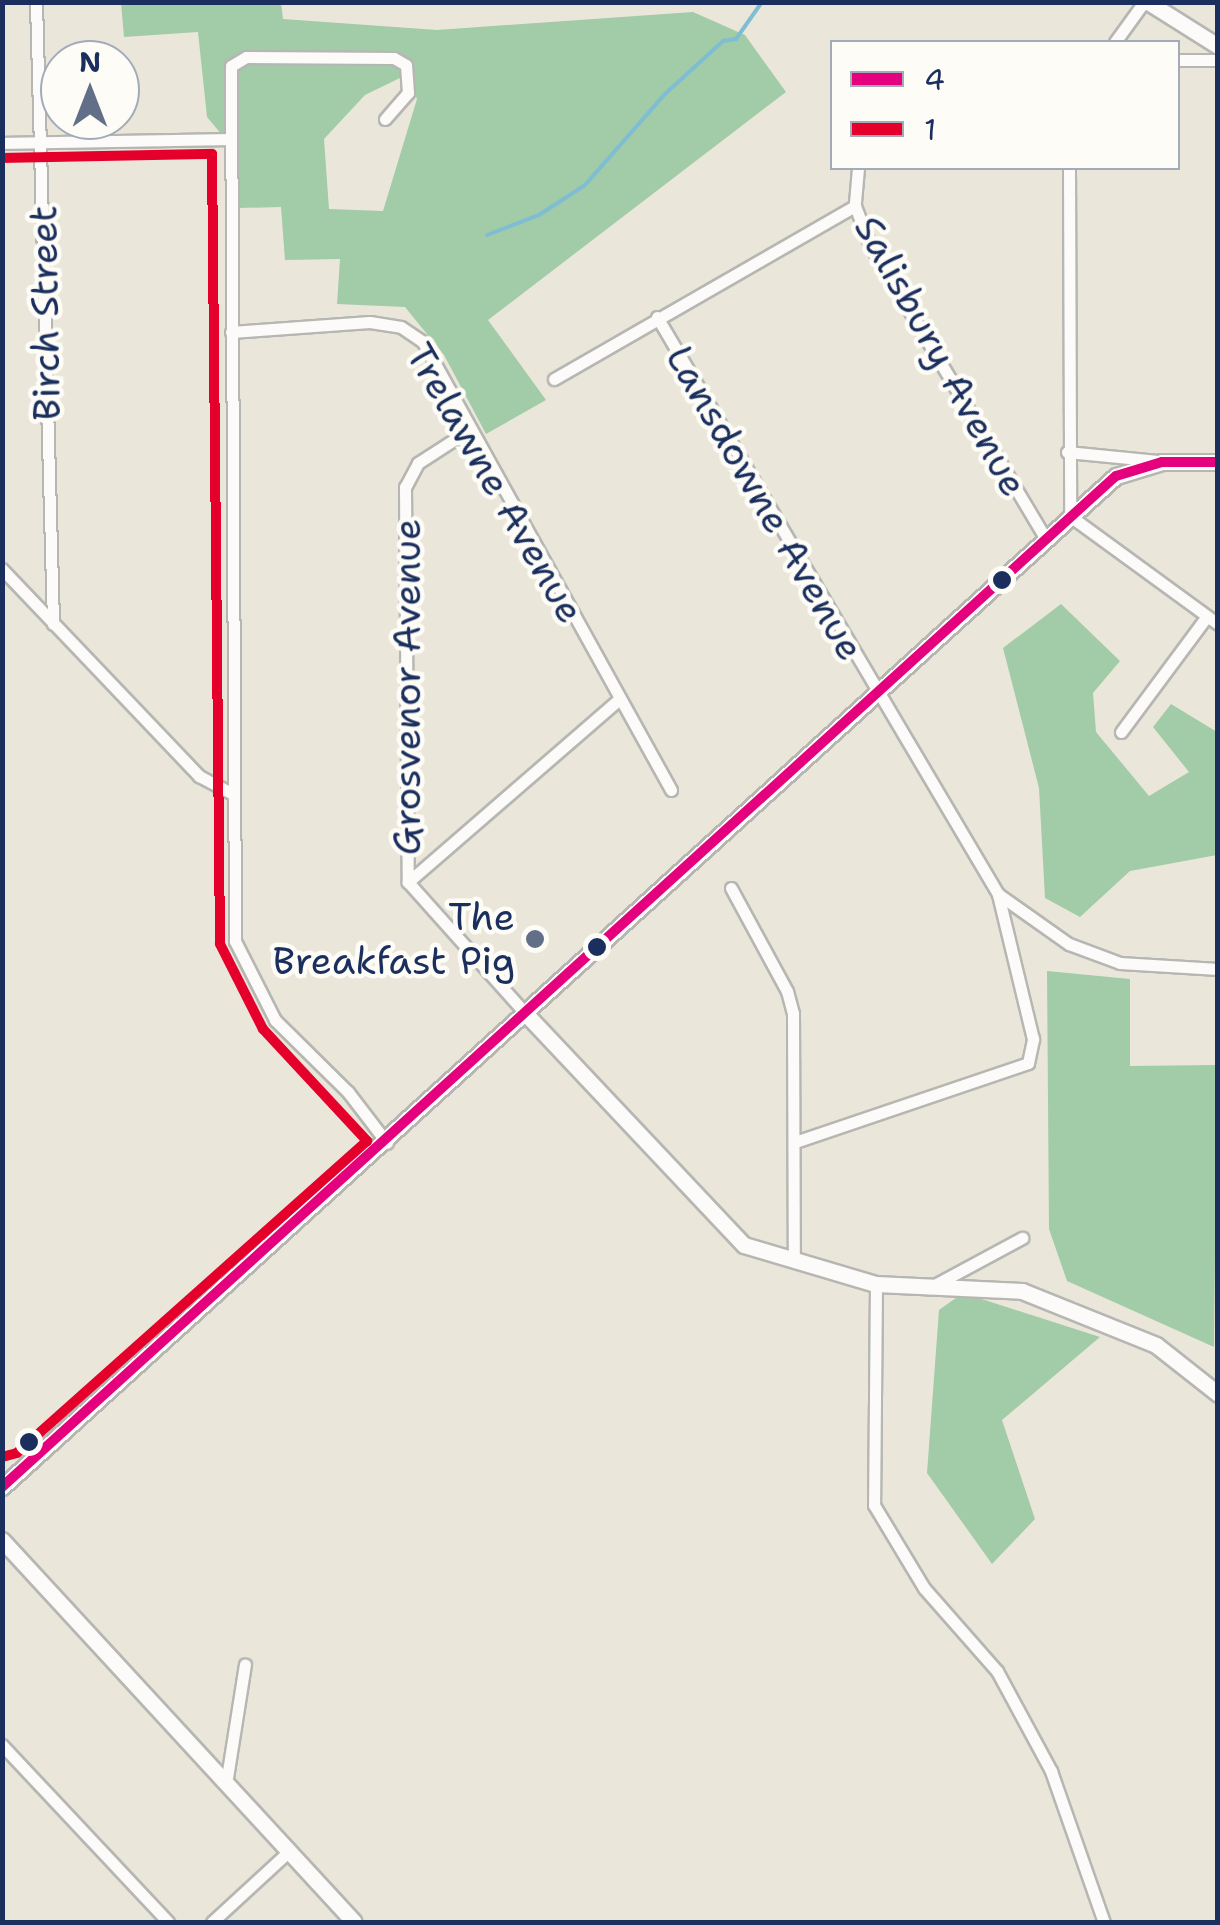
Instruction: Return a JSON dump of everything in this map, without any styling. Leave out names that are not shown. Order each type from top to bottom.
[{"type":"main road","points":[[1146,2],[1203,43],[1218,46]]},
{"type":"main road","points":[[2,1486],[387,1143],[1116,476],[1162,462],[1218,462]]},
{"type":"main road","name":"Grosvenor Avenue","points":[[527,1015],[716,1222],[744,1245],[876,1284],[1022,1291],[1079,1310],[1156,1344],[1218,1394]]},
{"type":"main road","points":[[2,1473],[24,1467]]},
{"type":"main road","points":[[2,1540],[226,1788],[354,1922]]},
{"type":"street","name":"Birch Street","points":[[36,2],[53,624]]},
{"type":"street","points":[[1117,40],[1146,2]]},
{"type":"street","points":[[385,119],[408,93],[406,65],[394,58],[246,56],[232,66],[227,139],[234,941],[244,970],[275,1020],[348,1092],[387,1143]]},
{"type":"street","points":[[1180,60],[1218,60]]},
{"type":"street","points":[[2,143],[227,139]]},
{"type":"street","name":"Salisbury Avenue","points":[[858,170],[855,206],[870,245],[1046,539]]},
{"type":"street","points":[[1070,170],[1070,516]]},
{"type":"street","points":[[554,380],[855,206]]},
{"type":"street","name":"Lansdowne Avenue","points":[[656,318],[998,894],[1069,944],[1120,963],[1218,970]]},
{"type":"street","name":"Trelawne Avenue","points":[[231,332],[370,322],[400,327],[422,342],[671,790]]},
{"type":"street","name":"Grosvenor Avenue","points":[[469,430],[418,463],[406,487],[408,882],[527,1015]]},
{"type":"street","points":[[1068,452],[1162,462]]},
{"type":"street","name":"Salisbury Avenue","points":[[1070,516],[1212,620]]},
{"type":"street","points":[[2,570],[199,776],[234,794]]},
{"type":"street","points":[[1121,732],[1212,620]]},
{"type":"street","points":[[408,882],[619,699]]},
{"type":"street","points":[[731,888],[787,990],[795,1142],[794,1261]]},
{"type":"street","points":[[795,1142],[1028,1062],[1033,1039],[998,894]]},
{"type":"street","points":[[930,1288],[1022,1238]]},
{"type":"street","points":[[876,1284],[874,1505],[924,1588],[997,1671],[1051,1771],[1104,1922]]},
{"type":"street","points":[[226,1788],[245,1664]]},
{"type":"street","points":[[2,1745],[168,1922]]},
{"type":"street","points":[[212,1922],[288,1852]]},
{"type":"green space","points":[[121,3],[281,3],[283,19],[437,30],[693,12],[745,35],[786,92],[488,320],[546,400],[486,434],[444,355],[405,307],[337,304],[340,259],[285,260],[281,207],[238,208],[238,154],[207,117],[198,32],[124,37]],"holes":[[[406,75],[417,99],[383,211],[329,209],[324,139],[365,95]]]},
{"type":"green space","points":[[1061,604],[1120,661],[1093,693],[1096,732],[1149,796],[1189,772],[1153,727],[1171,704],[1217,732],[1217,855],[1130,871],[1080,917],[1045,898],[1039,788],[1003,648]]},
{"type":"green space","points":[[1047,971],[1130,979],[1130,1066],[1217,1065],[1214,1347],[1067,1281],[1049,1229]]},
{"type":"green space","points":[[963,1293],[1100,1337],[1002,1420],[1035,1519],[992,1564],[927,1473],[939,1310]]},
{"type":"waterway","points":[[487,235],[539,215],[585,185],[665,94],[723,41],[736,39],[762,2]]},
{"type":"transit line","name":"1","points":[[2,158],[212,154],[220,944],[263,1029],[367,1141],[17,1453],[2,1457]]},
{"type":"transit line","name":"4","points":[[2,1487],[1116,476],[1162,462],[1218,462]]},
{"type":"place","name":"The Breakfast Pig","points":[[535,939]]}]
